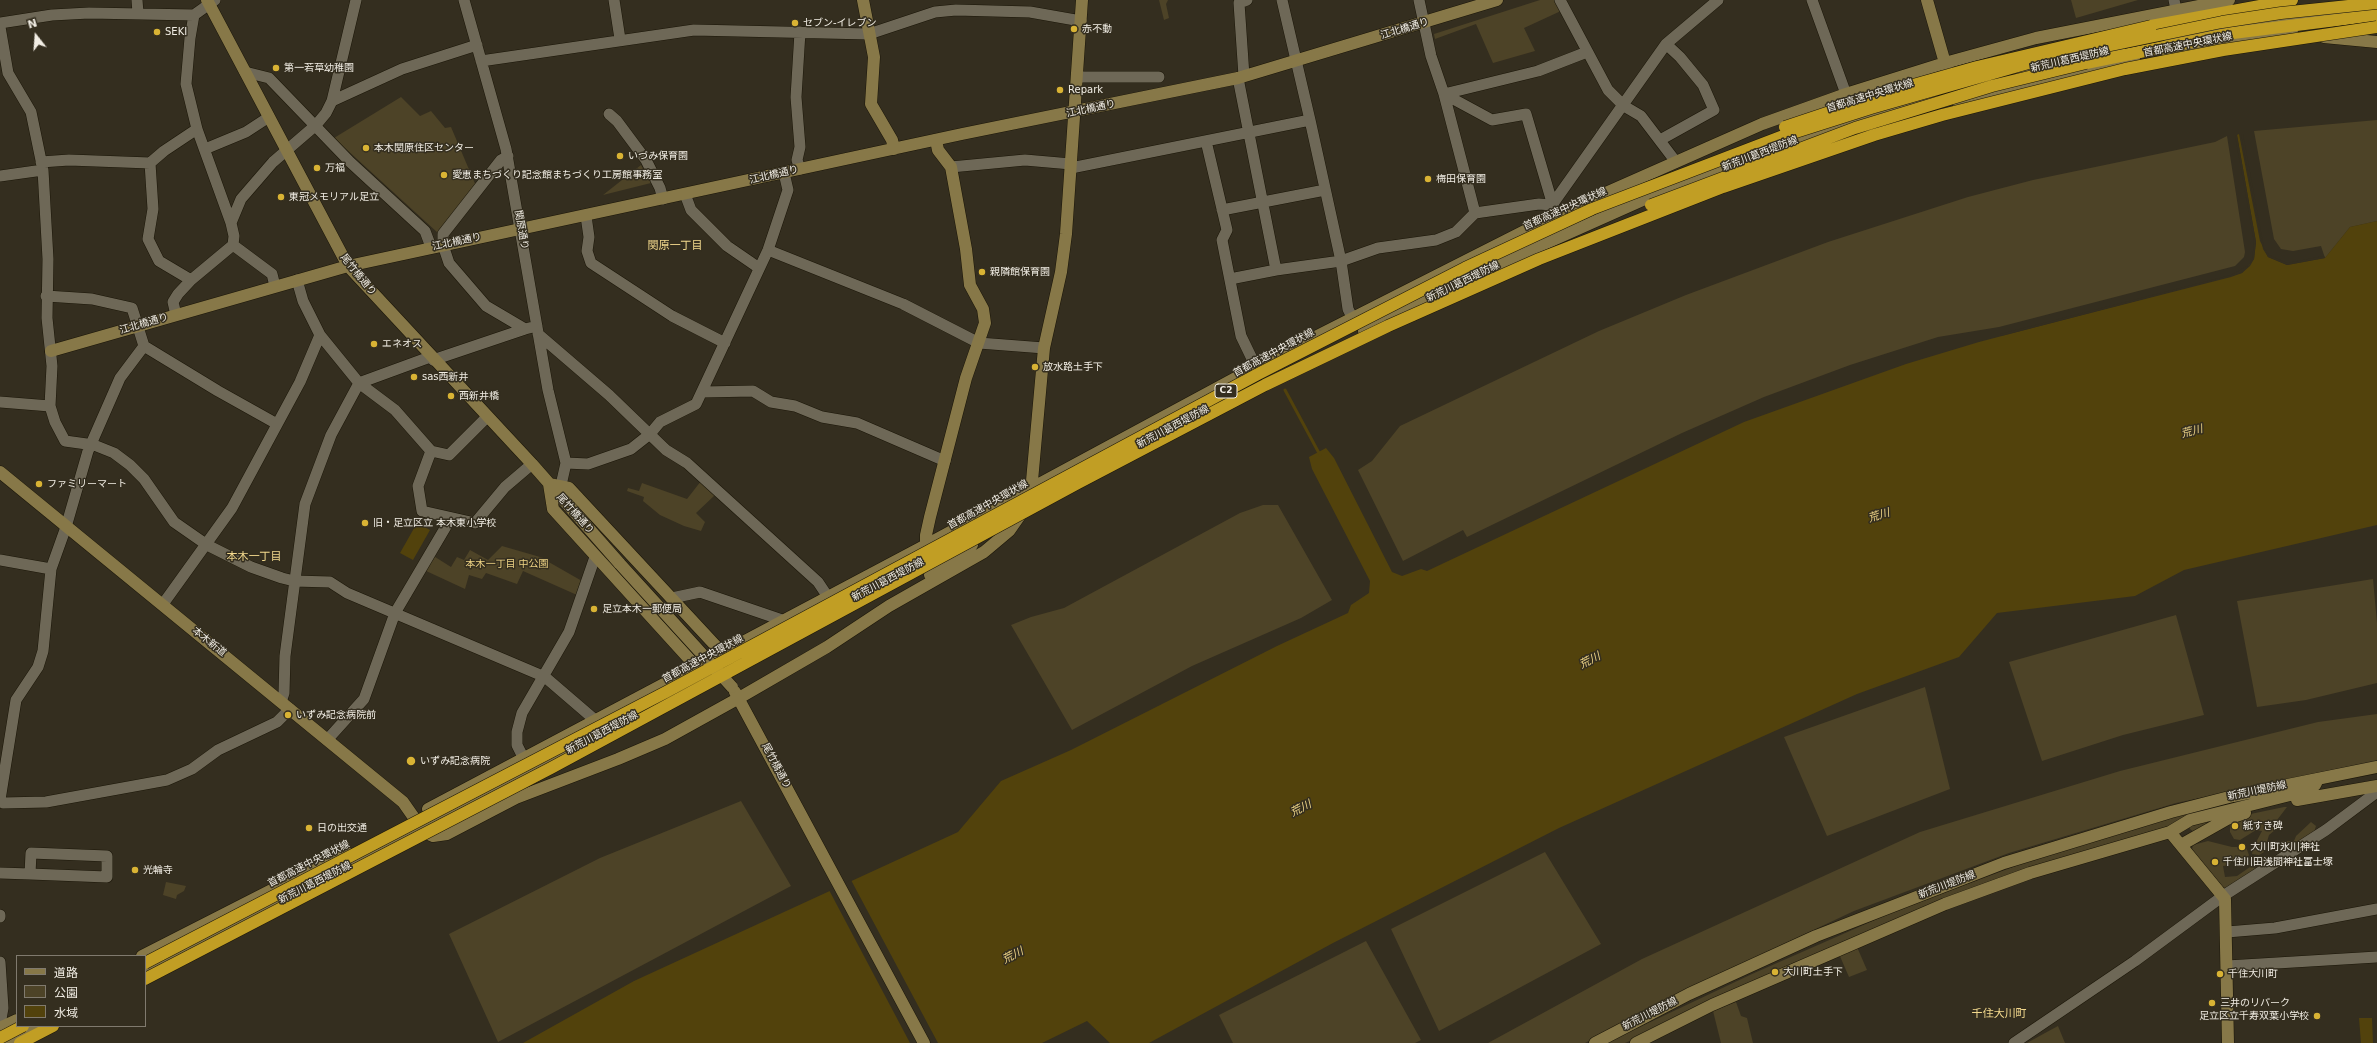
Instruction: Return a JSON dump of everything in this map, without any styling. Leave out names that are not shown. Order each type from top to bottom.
[{"type":"highway","points":[[1714,161],[1780,129],[1899,89],[2046,49],[2151,26],[2292,0]]},
{"type":"highway","name":"首都高速中央環状線","points":[[146,962],[659,696],[1079,469],[1379,312],[1528,238],[1592,210],[1714,161],[1871,108],[2039,60],[2222,22],[2280,13],[2377,3]]},
{"type":"highway","points":[[1539,259],[1606,224],[1646,207],[1855,128],[1992,86],[2086,63],[2233,34],[2377,15]]},
{"type":"highway","name":"首都高速中央環状線","points":[[146,978],[565,760],[1078,483],[1265,385],[1395,323],[1539,259],[1738,181],[1874,135],[1942,115],[2125,69],[2231,48],[2377,27]]},
{"type":"highway","points":[[2233,34],[2289,35]]},
{"type":"highway","points":[[9,1041],[22,1027]]},
{"type":"highway","points":[[9,1041],[50,1027]]},
{"type":"main road","points":[[863,0],[874,57],[871,104],[892,140],[894,149]]},
{"type":"main road","points":[[422,828],[430,836],[447,834],[516,798],[618,759],[665,739],[827,647],[889,606],[984,552],[1009,531],[1026,505],[1033,486],[1044,348],[1061,272],[1078,77],[1082,0]]},
{"type":"main road","name":"江北橋通り","points":[[51,351],[348,266],[936,140],[1241,77],[1297,62],[1498,0]]},
{"type":"main road","points":[[1926,0],[1946,63],[1952,90],[1958,102],[2033,82],[2160,54],[2225,42],[2289,35],[2377,42]]},
{"type":"main road","name":"新荒川葛西堤防線","points":[[144,955],[524,759],[1256,367],[1554,210],[1676,162],[1762,124],[1846,94],[1946,63],[2036,38],[2175,5],[2229,0]]},
{"type":"main road","name":"尾竹橋通り","points":[[211,1],[268,117],[348,266],[487,417],[556,489],[620,564],[732,687],[753,722],[924,1043]]},
{"type":"main road","name":"新荒川葛西堤防線","points":[[146,970],[422,828],[706,678],[1026,505],[1264,380],[1565,234],[1665,190],[1784,144],[1952,90],[2040,67],[2171,38],[2266,22],[2377,9]]},
{"type":"main road","points":[[926,545],[926,535],[966,378],[985,323],[983,309],[970,285],[966,249],[951,167],[938,150],[936,140]]},
{"type":"main road","name":"本木新道","points":[[0,472],[66,527],[163,604],[402,802],[415,816],[422,828]]},
{"type":"main road","points":[[706,678],[553,509],[556,489],[569,488],[732,663]]},
{"type":"main road","name":"新荒川堤防線","points":[[1595,1043],[1689,994],[1816,936],[2056,845],[2233,796],[2377,767]]},
{"type":"main road","name":"新荒川堤防線","points":[[1636,1043],[1712,1005],[1945,904],[2030,873],[2170,832],[2190,820],[2306,791],[2311,789],[2318,779]]},
{"type":"main road","points":[[2181,845],[2236,815],[2287,801],[2377,786]]},
{"type":"main road","points":[[2190,820],[2186,824],[2186,831],[2189,835],[2198,835]]},
{"type":"main road","points":[[2170,832],[2223,896],[2226,902],[2228,1043]]},
{"type":"main road","points":[[1,1023],[16,1020]]},
{"type":"main road","points":[[9,1041],[35,1027]]},
{"type":"street","points":[[137,0],[138,13]]},
{"type":"street","name":"関原通り","points":[[464,0],[508,156],[548,390],[566,463]]},
{"type":"street","points":[[614,0],[620,39]]},
{"type":"street","points":[[1247,0],[1239,3],[1241,77],[1248,133],[1264,204],[1276,270]]},
{"type":"street","points":[[1282,0],[1341,261],[1348,309],[1352,317]]},
{"type":"street","points":[[1419,0],[1431,56],[1444,94],[1475,214]]},
{"type":"street","points":[[1560,0],[1608,90],[1624,106],[1641,116],[1676,162]]},
{"type":"street","points":[[1554,210],[1666,44],[1718,0]]},
{"type":"street","points":[[1812,0],[1846,94]]},
{"type":"street","points":[[176,315],[173,302],[191,280],[233,245],[234,236],[231,224],[197,129],[186,84],[190,38],[194,15],[211,1]]},
{"type":"street","points":[[231,224],[240,199],[273,162],[316,125],[332,101],[355,1]]},
{"type":"street","points":[[481,61],[620,39],[694,30],[869,34],[935,12],[956,10],[1030,12],[1081,21]]},
{"type":"street","points":[[0,23],[52,15],[138,13],[194,15]]},
{"type":"street","points":[[0,27],[4,75],[31,112],[42,166],[48,259],[46,296],[51,351],[50,406],[65,441],[114,453],[130,465],[144,479],[174,522],[207,545],[264,573],[294,581],[330,582],[347,593],[544,677],[595,720]]},
{"type":"street","points":[[800,32],[796,97],[800,147],[797,160],[800,169]]},
{"type":"street","points":[[1660,140],[1692,120],[1714,110],[1703,85],[1680,57],[1666,44]]},
{"type":"street","points":[[332,101],[402,69],[477,45]]},
{"type":"street","points":[[1444,94],[1538,71],[1587,52]]},
{"type":"street","points":[[245,72],[268,78],[316,125],[350,162],[425,231],[431,248]]},
{"type":"street","points":[[1078,77],[1159,77]]},
{"type":"street","points":[[1444,94],[1492,120],[1526,114],[1554,210],[1565,234]]},
{"type":"street","points":[[609,114],[617,121],[646,160],[660,188],[663,199]]},
{"type":"street","points":[[204,149],[246,132],[268,117]]},
{"type":"street","points":[[951,167],[1025,160],[1071,166],[1310,120]]},
{"type":"street","points":[[0,176],[69,160],[150,163],[197,129]]},
{"type":"street","points":[[1206,141],[1227,230],[1222,240],[1241,336],[1256,367]]},
{"type":"street","points":[[508,156],[501,160],[444,234],[443,245],[449,263],[486,306],[493,312],[525,329]]},
{"type":"street","points":[[150,163],[153,209],[148,239],[159,262],[191,280]]},
{"type":"street","points":[[556,489],[566,463],[588,464],[631,449],[650,434],[660,422],[669,416],[686,411],[696,404],[703,392],[758,268],[768,250],[788,190],[784,173]]},
{"type":"street","points":[[1222,210],[1264,204],[1325,190]]},
{"type":"street","points":[[685,194],[691,210],[727,246],[758,268]]},
{"type":"street","points":[[1230,279],[1276,270],[1341,261],[1378,248],[1436,240],[1456,232],[1475,214],[1539,204],[1554,210]]},
{"type":"street","points":[[586,216],[589,237],[586,251],[591,262],[672,316],[725,343]]},
{"type":"street","points":[[233,245],[272,274],[275,286]]},
{"type":"street","points":[[768,250],[903,304],[979,343],[1044,348]]},
{"type":"street","points":[[297,280],[303,301],[320,335],[359,383],[395,410],[431,451],[449,455],[487,417]]},
{"type":"street","points":[[46,296],[92,299],[132,308],[139,326],[144,346],[218,391],[277,424]]},
{"type":"street","points":[[144,346],[120,378],[90,446],[66,527],[51,568],[43,651],[38,667],[16,700],[0,800],[3,803],[46,802],[167,780],[192,769],[218,750],[277,722],[285,705],[285,656],[305,504],[331,435],[359,383],[525,329],[538,330],[666,450],[687,463],[818,582],[828,597]]},
{"type":"street","points":[[163,604],[207,545],[232,508],[300,382],[320,335]]},
{"type":"street","points":[[703,392],[753,391],[771,402],[795,406],[822,417],[857,423],[945,461]]},
{"type":"street","points":[[0,402],[50,406]]},
{"type":"street","points":[[431,451],[418,486],[422,511],[475,523],[505,487],[532,464]]},
{"type":"street","points":[[327,740],[364,699],[395,613],[451,518]]},
{"type":"street","points":[[524,759],[517,745],[517,732],[522,713],[569,632],[595,557]]},
{"type":"street","points":[[0,560],[51,568]]},
{"type":"street","points":[[672,598],[700,592],[785,620]]},
{"type":"street","points":[[2014,1043],[2124,968],[2223,896],[2326,830],[2377,792]]},
{"type":"street","points":[[0,873],[107,877],[107,856],[31,853],[30,874]]},
{"type":"street","points":[[2227,932],[2275,928],[2377,909]]},
{"type":"street","points":[[2227,966],[2377,957]]},
{"type":"street","points":[[0,962],[3,1008],[1,1023],[9,1041]]},
{"type":"green space","points":[[1159,0],[1168,0],[1166,4],[1169,18],[1164,20]]},
{"type":"green space","points":[[1540,0],[1557,0],[1563,10],[1524,28],[1535,51],[1493,63],[1476,24],[1435,39],[1434,34]]},
{"type":"green space","points":[[2071,0],[2138,0],[2076,18]]},
{"type":"green space","points":[[401,97],[420,116],[431,111],[445,128],[451,127],[476,186],[438,233],[334,138]]},
{"type":"green space","points":[[2377,120],[2377,221],[2350,227],[2325,258],[2321,246],[2293,251],[2281,249],[2274,239],[2254,131]]},
{"type":"green space","points":[[2227,136],[2245,252],[2244,257],[2235,266],[1999,327],[1938,337],[1850,365],[1764,397],[1682,433],[1467,537],[1463,530],[1403,561],[1358,470],[1372,461],[1400,426],[1599,331],[1686,295],[1828,242],[1968,197],[2033,180],[2215,142]]},
{"type":"green space","points":[[641,165],[651,183],[603,195]]},
{"type":"green space","points":[[701,481],[715,495],[696,513],[705,522],[701,531],[684,526],[660,515],[643,501],[644,497],[627,491],[628,488],[639,491],[642,483],[687,499]]},
{"type":"green space","points":[[1263,505],[1278,505],[1332,600],[1301,618],[1192,666],[1072,730],[1011,625],[1031,617],[1064,608],[1240,513]]},
{"type":"green space","name":"本木一丁目 中公園","points":[[502,546],[547,559],[547,561],[582,581],[577,595],[523,571],[517,584],[486,573],[482,579],[469,575],[465,589],[424,570],[432,555],[451,567],[457,557],[464,560],[470,550],[488,560]]},
{"type":"green space","points":[[2373,579],[2377,623],[2377,683],[2306,700],[2257,707],[2237,601]]},
{"type":"green space","points":[[2176,615],[2204,715],[2123,735],[2042,761],[2009,662]]},
{"type":"green space","points":[[1925,687],[1950,789],[1827,836],[1784,737]]},
{"type":"green space","points":[[2377,714],[2377,760],[2176,803],[2009,853],[1854,911],[1707,980],[1585,1043],[1488,1043],[1642,959],[1920,832],[2120,771],[2318,722]]},
{"type":"green space","points":[[2304,785],[2056,860],[1625,1043],[1606,1043],[1752,974],[1893,912],[2045,855],[2178,816]]},
{"type":"green space","points":[[741,801],[791,886],[498,1042],[449,934],[600,858]]},
{"type":"green space","points":[[2287,807],[2274,824],[2275,830],[2269,835],[2264,852],[2259,855],[2252,854],[2253,848],[2262,831],[2256,830],[2240,840],[2234,839],[2230,832],[2230,824],[2241,816]]},
{"type":"green space","points":[[2227,813],[2194,832],[2190,829],[2190,824]]},
{"type":"green space","points":[[2311,822],[2316,826],[2313,835],[2284,853],[2281,850],[2283,841],[2294,841],[2296,836]]},
{"type":"green space","points":[[2208,841],[2232,847],[2246,847],[2249,855],[2246,862],[2232,861],[2229,865],[2223,866],[2225,877],[2237,876],[2250,867],[2256,868],[2230,888],[2225,888],[2220,885],[2192,849],[2193,845]]},
{"type":"green space","points":[[1545,852],[1601,944],[1439,1031],[1391,929]]},
{"type":"green space","points":[[166,882],[186,886],[184,891],[177,895],[176,899],[163,895]]},
{"type":"green space","points":[[1366,941],[1421,1040],[1415,1043],[1233,1043],[1219,1015]]},
{"type":"green space","points":[[1857,947],[1867,970],[1849,977],[1839,954]]},
{"type":"green space","points":[[1736,1002],[1741,1016],[1747,1018],[1753,1043],[1721,1043],[1713,1011]]},
{"type":"green space","points":[[2058,1026],[2065,1043],[2027,1043],[2045,1033]]},
{"type":"water","name":"荒川","points":[[2239,134],[2260,241],[2268,257],[2287,265],[2325,258],[2350,227],[2377,221],[2377,525],[2184,570],[2135,596],[1997,613],[1959,657],[1857,694],[1559,828],[1333,943],[1149,1043],[1110,1043],[1087,1021],[1042,1043],[523,1043],[634,981],[958,832],[1001,781],[1071,750],[1277,646],[1348,613],[1351,605],[1369,593],[1370,581],[1312,469],[1309,457],[1326,448],[1334,458],[1392,572],[1402,576],[1421,569],[1427,571],[1744,422],[1906,364],[1979,342],[2242,273],[2254,259],[2256,242],[2237,135]]},
{"type":"water","points":[[417,523],[430,530],[413,560],[400,553]]},
{"type":"water","points":[[2359,1018],[2372,1018],[2373,1043],[2361,1043]]},
{"type":"pier","points":[[2241,134],[2243,134],[2264,248],[2269,255],[2287,263],[2324,256],[2325,258],[2287,265],[2268,257],[2263,249]]},
{"type":"pier","points":[[2237,135],[2256,242],[2254,259],[2250,266],[2242,273],[2001,336],[2000,334],[2231,275],[2249,265],[2252,259],[2254,242],[2235,136]]},
{"type":"pier","points":[[851,880],[938,1043],[910,1043],[829,890]]},
{"type":"waterway","points":[[1285,390],[1320,455]]},
{"type":"place","name":"セブン-イレブン","points":[[795,23]]},
{"type":"place","name":"赤不動","points":[[1074,29]]},
{"type":"place","name":"SEKI","points":[[157,32]]},
{"type":"place","name":"第一若草幼稚園","points":[[276,68]]},
{"type":"place","name":"Repark","points":[[1060,90]]},
{"type":"place","name":"本木関原住区センター","points":[[366,148]]},
{"type":"place","name":"いづみ保育園","points":[[620,156]]},
{"type":"place","name":"万福","points":[[317,168]]},
{"type":"place","name":"愛恵まちづくり記念館まちづくり工房館事務室","points":[[444,175]]},
{"type":"place","name":"梅田保育園","points":[[1428,179]]},
{"type":"place","name":"東冠メモリアル足立","points":[[281,197]]},
{"type":"place","name":"親隣館保育園","points":[[982,272]]},
{"type":"place","name":"エネオス","points":[[374,344]]},
{"type":"place","name":"放水路土手下","points":[[1035,367]]},
{"type":"place","name":"sas西新井","points":[[414,377]]},
{"type":"place","name":"西新井橋","points":[[451,396]]},
{"type":"place","name":"ファミリーマート","points":[[39,484]]},
{"type":"place","name":"旧・足立区立 本木東小学校","points":[[365,523]]},
{"type":"place","name":"足立本木一郵便局","points":[[594,609]]},
{"type":"place","name":"いずみ記念病院前","points":[[288,715]]},
{"type":"place","name":"いずみ記念病院","points":[[411,761]]},
{"type":"place","name":"紙すき碑","points":[[2235,826]]},
{"type":"place","name":"日の出交通","points":[[309,828]]},
{"type":"place","name":"大川町氷川神社","points":[[2242,847]]},
{"type":"place","name":"千住川田浅間神社富士塚","points":[[2215,862]]},
{"type":"place","name":"光輪寺","points":[[135,870]]},
{"type":"place","name":"大川町土手下","points":[[1775,972]]},
{"type":"place","name":"千住大川町","points":[[2220,974]]},
{"type":"place","name":"三井のリパーク","points":[[2212,1003]]},
{"type":"place","name":"足立区立千寿双葉小学校","points":[[2317,1016]]},
{"type":"district","name":"関原一丁目","points":[[675,246]]},
{"type":"district","name":"本木一丁目","points":[[254,557]]},
{"type":"district","name":"千住大川町","points":[[1999,1014]]}]
